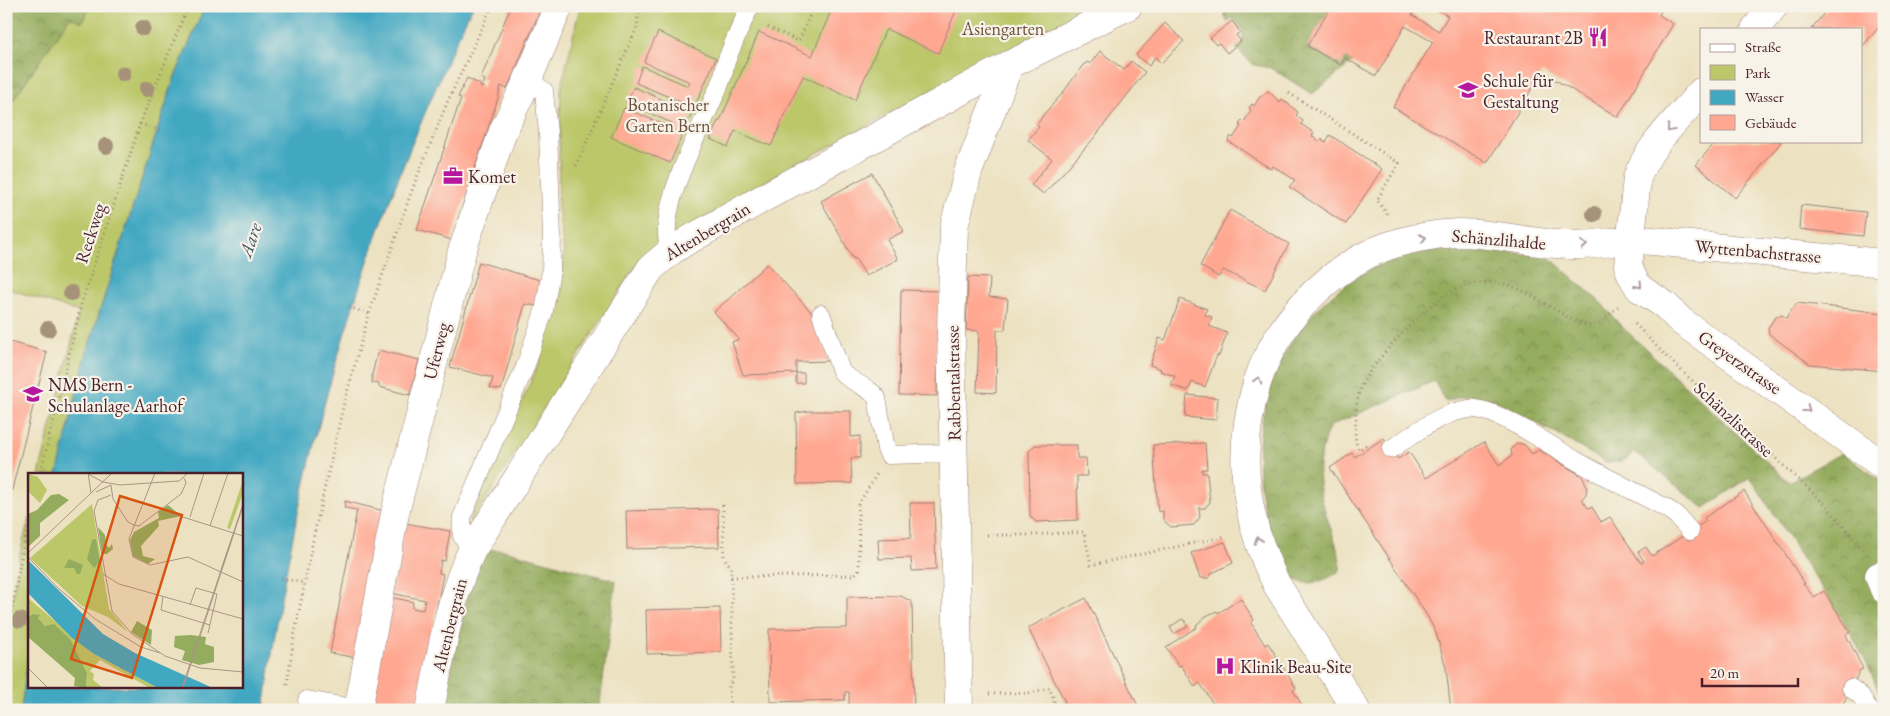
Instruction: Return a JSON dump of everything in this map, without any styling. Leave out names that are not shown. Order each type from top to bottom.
[{"type":"street","name":"Uferweg","points":[[358,709],[395,513],[462,252],[503,131],[528,79],[558,6]]},
{"type":"street","name":"Altenbergrain","points":[[430,710],[450,608],[458,581],[472,550],[651,268],[671,251],[775,191],[1009,65],[1128,6]]},
{"type":"street","points":[[1756,28],[1774,6]]},
{"type":"street","name":"Rabbentalstrasse","points":[[959,710],[951,332],[954,228],[968,172],[1009,65]]},
{"type":"street","points":[[1632,240],[1636,178],[1640,169],[1656,145],[1700,93]]},
{"type":"street","name":"Schänzlihalde","points":[[1356,710],[1277,585],[1253,528],[1247,491],[1245,442],[1251,403],[1261,370],[1282,331],[1306,302],[1322,286],[1341,272],[1376,251],[1432,236],[1462,233],[1575,246],[1632,240]]},
{"type":"street","name":"Wyttenbachstrasse","points":[[1632,240],[1884,263]]},
{"type":"street","name":"Greyerzstrasse","points":[[1632,240],[1628,266],[1639,288],[1665,305],[1681,320],[1884,466]]},
{"type":"lane","points":[[671,251],[666,242],[666,225],[683,168],[723,77],[726,61],[750,6]]},
{"type":"lane","points":[[472,550],[462,536],[462,517],[525,367],[544,310],[551,271],[551,208],[548,133],[544,92],[528,79]]},
{"type":"lane","points":[[822,314],[841,371],[845,377],[854,380],[874,393],[877,398],[886,449],[889,454],[954,453]]},
{"type":"lane","points":[[1391,450],[1423,428],[1446,416],[1467,409],[1477,408],[1498,416],[1666,508],[1677,516],[1690,531]]},
{"type":"lane","points":[[1851,688],[1861,696],[1869,710]]},
{"type":"lane","points":[[307,700],[358,709]]},
{"type":"path","name":"Reckweg","points":[[40,473],[81,305],[140,124],[188,6]]},
{"type":"path","points":[[287,686],[304,583],[344,403],[369,314],[394,238],[426,155],[447,103],[492,6]]},
{"type":"path","points":[[575,169],[636,27],[639,6]]},
{"type":"path","points":[[765,26],[799,41],[814,6],[824,11],[826,6]]},
{"type":"path","points":[[1289,94],[1399,163],[1377,200],[1391,219]]},
{"type":"path","points":[[140,124],[161,131]]},
{"type":"path","points":[[1367,445],[1359,450],[1356,446],[1355,426],[1357,398],[1366,376],[1389,347],[1435,303],[1451,292],[1472,284],[1485,282],[1506,285],[1590,326],[1597,325],[1621,305]]},
{"type":"path","points":[[1618,300],[1624,311]]},
{"type":"path","points":[[349,307],[369,314]]},
{"type":"path","name":"Schänzlistrasse","points":[[1634,323],[1671,361],[1826,506],[1846,528],[1871,561],[1881,583]]},
{"type":"path","points":[[731,577],[857,574],[859,570],[858,505],[889,454]]},
{"type":"path","points":[[723,505],[724,558],[730,567],[731,577],[733,679],[729,686],[730,710]]},
{"type":"path","points":[[6,642],[28,528]]},
{"type":"path","points":[[987,528],[987,536],[1084,532],[1091,565],[1198,544]]},
{"type":"path","points":[[281,578],[304,583]]},
{"type":"path","points":[[983,694],[1029,693],[1050,688],[1057,710]]},
{"type":"green space","points":[[6,6],[91,6],[82,22],[70,17],[6,110]]},
{"type":"green space","points":[[91,6],[205,6],[174,79],[126,228],[86,355],[57,473],[39,473],[79,312],[6,288],[6,110],[70,17],[82,21]]},
{"type":"green space","name":"Botanischer Garten Bern","points":[[580,6],[1101,6],[994,57],[760,184],[655,249],[637,264],[471,522],[469,521],[540,361],[563,264],[564,252],[558,206],[561,89]]},
{"type":"green space","points":[[1222,6],[1331,6],[1307,46],[1340,65],[1345,58],[1353,62],[1312,94],[1271,68],[1254,65],[1236,48],[1243,42],[1243,31],[1233,18],[1227,22]]},
{"type":"green space","points":[[1455,248],[1482,249],[1549,257],[1601,303],[1620,325],[1789,482],[1842,453],[1884,483],[1884,704],[1868,666],[1850,632],[1750,477],[1704,508],[1635,452],[1622,461],[1606,462],[1499,402],[1474,395],[1458,397],[1446,402],[1434,381],[1330,427],[1320,457],[1319,478],[1321,498],[1339,554],[1340,570],[1329,578],[1308,583],[1294,580],[1289,575],[1279,558],[1268,524],[1261,493],[1259,458],[1262,424],[1269,391],[1282,360],[1299,331],[1321,305],[1347,283],[1378,266],[1406,256]]},
{"type":"green space","points":[[28,523],[28,658],[21,710],[6,710],[6,636],[20,553]]},
{"type":"green space","points":[[484,550],[504,550],[616,581],[599,710],[442,710],[470,586]]},
{"type":"water","name":"Aare","points":[[205,6],[473,6],[425,113],[396,185],[369,258],[345,332],[305,481],[275,633],[264,710],[21,710],[28,658],[28,688],[242,688],[242,473],[57,473],[86,355],[174,79]]},
{"type":"building","points":[[511,6],[542,6],[507,89],[501,86],[451,241],[417,230],[461,98],[458,97],[467,78],[481,85],[480,87],[482,88],[485,80],[481,78]]},
{"type":"building","points":[[833,6],[886,6],[894,10],[896,6],[958,6],[938,53],[886,29],[855,100],[803,76],[771,146],[735,131],[728,147],[710,139],[718,121],[720,121],[759,32],[812,56]]},
{"type":"building","name":"Schule für Gestaltung","points":[[1331,6],[1417,6],[1412,15],[1439,31],[1448,16],[1432,6],[1664,6],[1659,15],[1673,24],[1618,117],[1542,72],[1487,163],[1393,107],[1433,42],[1405,26],[1376,76],[1345,58],[1341,65],[1307,46]]},
{"type":"building","points":[[1830,6],[1884,6],[1884,21],[1862,47],[1862,28],[1812,28]]},
{"type":"building","points":[[1232,21],[1240,32],[1236,35],[1241,41],[1227,53],[1219,43],[1216,45],[1210,38]]},
{"type":"building","points":[[1165,23],[1184,41],[1161,63],[1155,57],[1149,66],[1136,55]]},
{"type":"building","points":[[658,32],[716,58],[670,163],[611,137],[624,108],[670,127],[672,123],[626,103],[634,87],[679,107],[681,102],[636,83],[642,66],[688,86],[690,82],[644,62]]},
{"type":"building","points":[[1100,51],[1124,70],[1131,61],[1145,72],[1094,138],[1044,194],[1031,185],[1052,159],[1028,140],[1039,127],[1037,125],[1043,115],[1062,94],[1083,65],[1088,62],[1090,64]]},
{"type":"building","points":[[1268,91],[1280,102],[1282,99],[1298,112],[1296,115],[1303,121],[1301,124],[1314,133],[1312,136],[1319,141],[1321,139],[1326,142],[1330,135],[1382,169],[1346,224],[1289,187],[1295,180],[1273,166],[1271,169],[1228,141],[1231,136],[1233,138],[1241,126],[1239,125],[1242,120],[1244,122],[1251,110],[1249,108],[1252,104],[1254,106],[1259,98]]},
{"type":"building","points":[[1715,142],[1781,142],[1735,198],[1696,165]]},
{"type":"building","points":[[872,173],[904,231],[887,240],[898,259],[866,276],[855,258],[853,259],[821,201]]},
{"type":"building","points":[[1801,205],[1866,212],[1863,236],[1799,229]]},
{"type":"building","points":[[1230,210],[1289,244],[1265,290],[1223,270],[1219,277],[1200,266]]},
{"type":"building","points":[[479,262],[543,281],[536,306],[525,304],[501,390],[490,388],[493,378],[450,367]]},
{"type":"building","points":[[767,264],[812,313],[829,361],[796,362],[796,373],[743,375],[732,342],[739,339],[714,312]]},
{"type":"building","points":[[968,277],[990,278],[989,297],[1008,299],[1005,330],[997,330],[996,393],[977,392],[979,331],[966,330]]},
{"type":"building","points":[[901,290],[939,291],[937,396],[899,395]]},
{"type":"building","points":[[1180,299],[1207,309],[1205,315],[1212,317],[1209,326],[1227,333],[1205,387],[1192,382],[1188,391],[1171,385],[1175,376],[1150,365],[1159,338],[1165,340]]},
{"type":"building","points":[[1797,303],[1884,313],[1884,371],[1810,364],[1769,334],[1768,328],[1776,316],[1782,315],[1786,318]]},
{"type":"building","points":[[6,341],[47,352],[7,509],[6,509]]},
{"type":"building","points":[[378,350],[419,360],[410,395],[379,387],[379,384],[372,383]]},
{"type":"building","points":[[796,373],[804,373],[804,383],[796,383]]},
{"type":"building","points":[[1187,395],[1218,398],[1216,420],[1185,417]]},
{"type":"building","points":[[809,411],[851,411],[851,437],[860,436],[860,458],[851,458],[852,483],[797,484],[796,413]]},
{"type":"building","points":[[1384,438],[1398,459],[1409,452],[1426,478],[1484,442],[1499,465],[1512,456],[1511,449],[1518,443],[1525,445],[1532,454],[1539,450],[1582,476],[1587,486],[1586,494],[1582,499],[1588,508],[1592,507],[1601,522],[1610,517],[1641,563],[1644,561],[1638,552],[1646,547],[1652,556],[1706,521],[1704,518],[1744,491],[1805,584],[1803,584],[1814,597],[1824,591],[1850,632],[1846,635],[1863,669],[1860,670],[1842,706],[1850,710],[1451,710],[1446,668],[1436,633],[1428,617],[1330,468],[1352,453],[1355,457]]},
{"type":"building","points":[[1205,443],[1207,469],[1202,469],[1202,473],[1207,473],[1210,502],[1205,508],[1199,508],[1200,517],[1194,525],[1171,527],[1163,520],[1163,511],[1158,512],[1153,445]]},
{"type":"building","points":[[1035,445],[1077,445],[1077,458],[1086,458],[1087,476],[1077,476],[1078,520],[1036,522],[1030,516],[1029,451]]},
{"type":"building","points":[[345,501],[384,511],[357,658],[330,653],[357,510],[344,508]]},
{"type":"building","points":[[910,503],[934,503],[936,570],[912,571],[911,558],[879,559],[878,539],[911,538]]},
{"type":"building","points":[[718,509],[719,547],[627,549],[626,511]]},
{"type":"building","points":[[405,523],[450,531],[445,561],[441,560],[439,573],[443,574],[418,710],[367,710],[390,597],[413,602],[412,608],[423,610],[425,600],[391,593]]},
{"type":"building","points":[[1225,542],[1233,563],[1212,573],[1209,578],[1200,578],[1191,553]]},
{"type":"building","points":[[901,596],[912,602],[914,710],[849,710],[849,692],[845,692],[845,700],[770,702],[769,629],[847,628],[847,597]]},
{"type":"building","points":[[1086,598],[1140,710],[1069,710],[1028,628]]},
{"type":"building","points":[[1241,599],[1254,620],[1251,623],[1265,645],[1268,643],[1296,688],[1293,690],[1305,710],[1217,710],[1200,683],[1195,687],[1181,665],[1179,666],[1166,647],[1197,627],[1196,625],[1206,616],[1217,611],[1218,613]]},
{"type":"building","points":[[720,608],[721,652],[647,654],[646,610]]},
{"type":"building","points":[[1182,619],[1186,622],[1187,627],[1174,634],[1170,627]]},
{"type":"place","name":"Restaurant 2B","points":[[1598,37]]},
{"type":"place","name":"Schule für Gestaltung","points":[[1468,90]]},
{"type":"place","name":"Komet","points":[[453,176]]},
{"type":"place","name":"NMS Bern - Schulanlage Aarhof","points":[[33,394]]},
{"type":"place","name":"Klinik Beau-Site","points":[[1225,666]]},
{"type":"park label","name":"Asiengarten","points":[[1003,28]]}]
